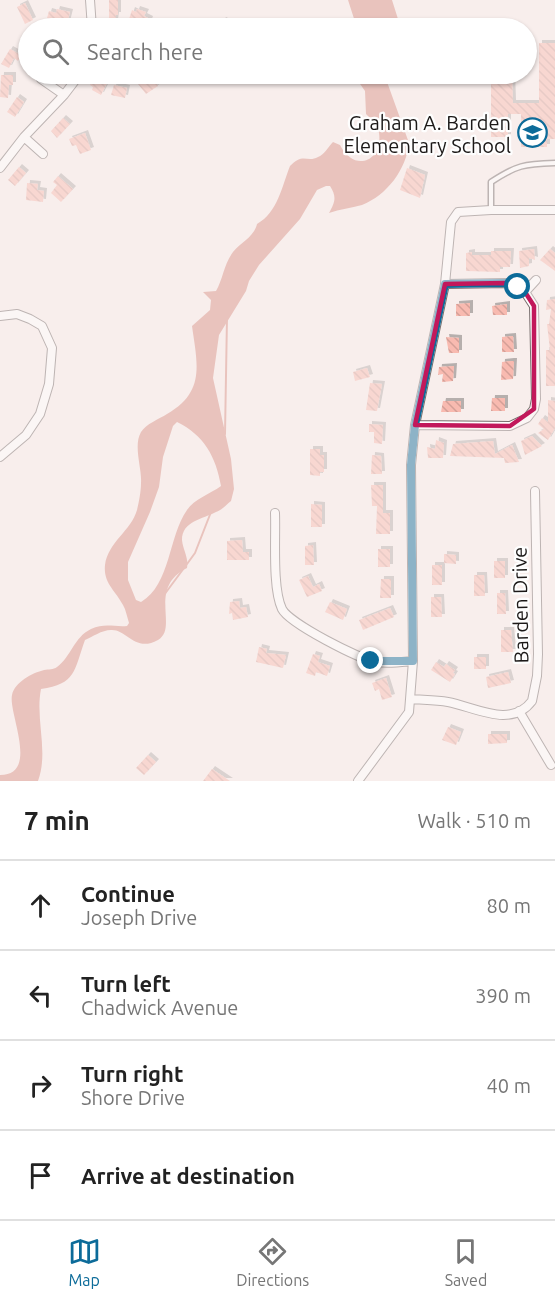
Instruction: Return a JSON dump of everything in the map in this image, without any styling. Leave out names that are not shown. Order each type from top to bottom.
[{"type":"street","points":[[90,0],[92,18]]},
{"type":"street","points":[[49,84],[64,95]]},
{"type":"street","points":[[0,168],[24,137],[72,84]]},
{"type":"street","points":[[24,137],[43,154]]},
{"type":"street","points":[[358,781],[409,712],[413,661],[411,465],[415,425],[445,284],[452,222],[458,212],[555,210]]},
{"type":"street","points":[[525,292],[536,280]]},
{"type":"street","points":[[415,425],[510,426],[527,418],[534,409],[536,399],[534,306],[525,292],[507,283],[445,284]]},
{"type":"street","points":[[0,316],[17,314],[42,326],[52,348],[48,392],[37,422],[26,435],[0,457]]},
{"type":"street","name":"Barden Drive","points":[[519,711],[532,701],[537,676],[535,491]]},
{"type":"street","points":[[275,513],[278,593],[286,615],[301,626],[371,661],[413,661]]},
{"type":"street","points":[[411,699],[447,702],[503,716],[519,711],[551,765]]},
{"type":"lane","points":[[491,210],[491,182],[510,169],[524,164],[555,163]]},
{"type":"highlighted area","points":[[507,283],[525,292],[534,306],[534,409],[510,426],[415,425],[445,284]]},
{"type":"shaded area","points":[[348,0],[392,0],[398,18],[354,18]]},
{"type":"shaded area","points":[[360,84],[388,84],[409,143],[404,163],[394,180],[371,201],[329,213],[333,206],[334,193],[330,186],[317,190],[300,219],[259,265],[219,335],[213,378],[231,459],[234,489],[231,501],[226,506],[185,529],[182,540],[187,568],[175,576],[169,586],[166,596],[164,634],[158,640],[143,644],[111,630],[85,640],[72,674],[61,684],[41,689],[42,758],[38,781],[0,781],[0,775],[12,772],[18,765],[20,754],[20,742],[12,704],[12,695],[17,686],[34,673],[57,667],[80,637],[91,629],[105,626],[127,626],[129,623],[124,607],[108,582],[105,565],[110,550],[130,524],[137,510],[141,486],[138,444],[141,432],[149,424],[179,405],[188,396],[193,386],[197,364],[192,326],[210,310],[211,300],[203,292],[216,291],[236,248],[247,239],[257,224],[275,206],[290,166],[294,162],[320,156],[333,142],[340,145],[353,159],[367,160],[372,156],[377,150],[379,133],[376,125],[366,114],[365,91]],"holes":[[[177,422],[195,433],[212,456],[221,486],[198,500],[187,510],[176,533],[164,572],[151,594],[141,602],[136,600],[128,580],[128,562],[159,487],[163,457],[173,426]]]},
{"type":"building","points":[[109,0],[118,0],[118,15],[116,18],[109,18]]},
{"type":"building","points":[[25,3],[32,18],[22,18],[17,7]]},
{"type":"building","points":[[57,9],[70,12],[68,18],[47,18],[49,11],[56,13]]},
{"type":"building","points":[[137,9],[146,12],[144,16],[148,18],[129,18],[132,10],[136,12]]},
{"type":"building","points":[[539,43],[555,43],[555,139],[547,139],[547,147],[521,147],[521,114],[508,114],[508,137],[491,137],[491,84],[512,84],[513,103],[539,103]]},
{"type":"building","points":[[10,49],[18,53],[18,61],[14,58],[9,68],[1,64]]},
{"type":"building","points":[[1,75],[13,75],[13,85],[9,85],[8,98],[0,97]]},
{"type":"building","points":[[106,84],[101,95],[92,90],[93,87],[90,85]]},
{"type":"building","points":[[138,84],[157,84],[158,86],[146,94]]},
{"type":"building","points":[[114,85],[127,88],[125,98],[111,95]]},
{"type":"building","points":[[17,97],[24,102],[15,117],[7,112]]},
{"type":"building","points":[[63,118],[70,124],[57,138],[51,131]]},
{"type":"building","points":[[85,133],[91,150],[80,154],[76,145],[72,146],[69,139]]},
{"type":"building","points":[[19,167],[26,173],[15,186],[8,180]]},
{"type":"building","points":[[407,168],[425,175],[420,198],[400,190]]},
{"type":"building","points":[[58,176],[73,189],[61,202],[51,193],[57,185],[53,182]]},
{"type":"building","points":[[27,183],[38,184],[37,190],[44,191],[43,202],[26,200]]},
{"type":"building","points":[[534,249],[535,260],[529,258],[529,266],[520,268],[519,251]]},
{"type":"building","points":[[550,249],[555,253],[555,271],[540,260]]},
{"type":"building","points":[[491,251],[511,251],[510,267],[500,267],[500,272],[466,271],[466,253],[491,255]]},
{"type":"building","points":[[555,299],[555,386],[546,386],[546,350],[550,350],[547,324],[549,324],[551,309],[546,310],[547,300]]},
{"type":"building","points":[[470,303],[470,316],[456,316],[456,304]]},
{"type":"building","points":[[507,304],[507,315],[493,315],[492,306]]},
{"type":"building","points":[[513,336],[514,352],[502,352],[502,337]]},
{"type":"building","points":[[446,337],[459,338],[459,353],[449,353]]},
{"type":"building","points":[[514,361],[513,379],[501,380],[502,362]]},
{"type":"building","points":[[454,366],[453,381],[442,382],[443,374],[438,375],[439,367]]},
{"type":"building","points":[[367,368],[370,377],[355,381],[353,372]]},
{"type":"building","points":[[370,383],[382,384],[377,411],[366,410]]},
{"type":"building","points":[[492,398],[505,398],[505,411],[491,411]]},
{"type":"building","points":[[548,400],[555,401],[555,428],[548,440],[538,433],[544,429],[538,424],[542,418],[548,422]]},
{"type":"building","points":[[443,401],[461,401],[461,412],[441,412]]},
{"type":"building","points":[[369,424],[383,425],[382,444],[374,443],[374,432],[369,432]]},
{"type":"building","points":[[532,436],[542,446],[525,455],[521,441]]},
{"type":"building","points":[[436,440],[444,443],[443,458],[428,458],[427,447],[435,449]]},
{"type":"building","points":[[493,441],[495,454],[512,445],[519,462],[505,463],[504,458],[450,456],[453,444]]},
{"type":"building","points":[[310,449],[320,449],[320,455],[324,455],[324,472],[320,472],[320,476],[310,475]]},
{"type":"building","points":[[372,455],[381,456],[382,474],[371,474]]},
{"type":"building","points":[[371,485],[383,485],[383,513],[390,513],[390,534],[376,534],[377,506],[372,506]]},
{"type":"building","points":[[311,504],[322,505],[322,527],[311,527]]},
{"type":"building","points":[[242,540],[243,552],[249,552],[249,560],[227,560],[227,541]]},
{"type":"building","points":[[313,545],[314,565],[305,565],[305,546]]},
{"type":"building","points":[[378,549],[390,549],[390,567],[378,567]]},
{"type":"building","points":[[444,554],[456,555],[456,564],[444,563]]},
{"type":"building","points":[[494,561],[505,561],[505,578],[494,578]]},
{"type":"building","points":[[432,565],[442,565],[442,585],[432,585]]},
{"type":"building","points":[[474,575],[484,575],[485,596],[474,596]]},
{"type":"building","points":[[308,576],[313,587],[319,584],[322,591],[307,597],[299,580]]},
{"type":"building","points":[[381,579],[391,579],[391,598],[380,598]]},
{"type":"building","points":[[497,593],[505,593],[506,614],[497,614]]},
{"type":"building","points":[[431,597],[441,597],[442,617],[431,617]]},
{"type":"building","points":[[239,601],[240,608],[246,607],[248,617],[233,620],[232,613],[229,614],[230,602]]},
{"type":"building","points":[[330,602],[347,609],[343,620],[325,612]]},
{"type":"building","points":[[390,608],[394,617],[363,630],[359,620]]},
{"type":"building","points":[[501,630],[511,630],[513,652],[501,652]]},
{"type":"building","points":[[259,647],[267,649],[266,653],[286,655],[283,668],[256,662]]},
{"type":"building","points":[[313,654],[320,656],[318,662],[330,666],[327,676],[316,672],[315,676],[306,673]]},
{"type":"building","points":[[474,657],[486,657],[486,669],[474,669]]},
{"type":"building","points":[[436,662],[444,667],[446,664],[455,670],[450,682],[431,670]]},
{"type":"building","points":[[508,672],[511,683],[488,688],[486,677]]},
{"type":"building","points":[[386,678],[392,697],[382,700],[379,689],[375,691],[372,683]]},
{"type":"building","points":[[448,727],[461,732],[456,745],[442,740]]},
{"type":"building","points":[[488,734],[507,734],[507,743],[488,744]]},
{"type":"building","points":[[148,755],[156,762],[144,775],[136,768]]},
{"type":"building","points":[[212,769],[230,781],[203,781]]},
{"type":"waterway","points":[[225,434],[227,317]]},
{"type":"waterway","points":[[187,564],[195,553],[211,512]]},
{"type":"waterway","points":[[164,595],[184,568]]},
{"type":"place","name":"Graham A. Barden Elementary School","points":[[532,133]]},
{"type":"route","points":[[371,661],[413,661],[411,465],[415,425],[445,284],[507,283],[518,287]]}]
